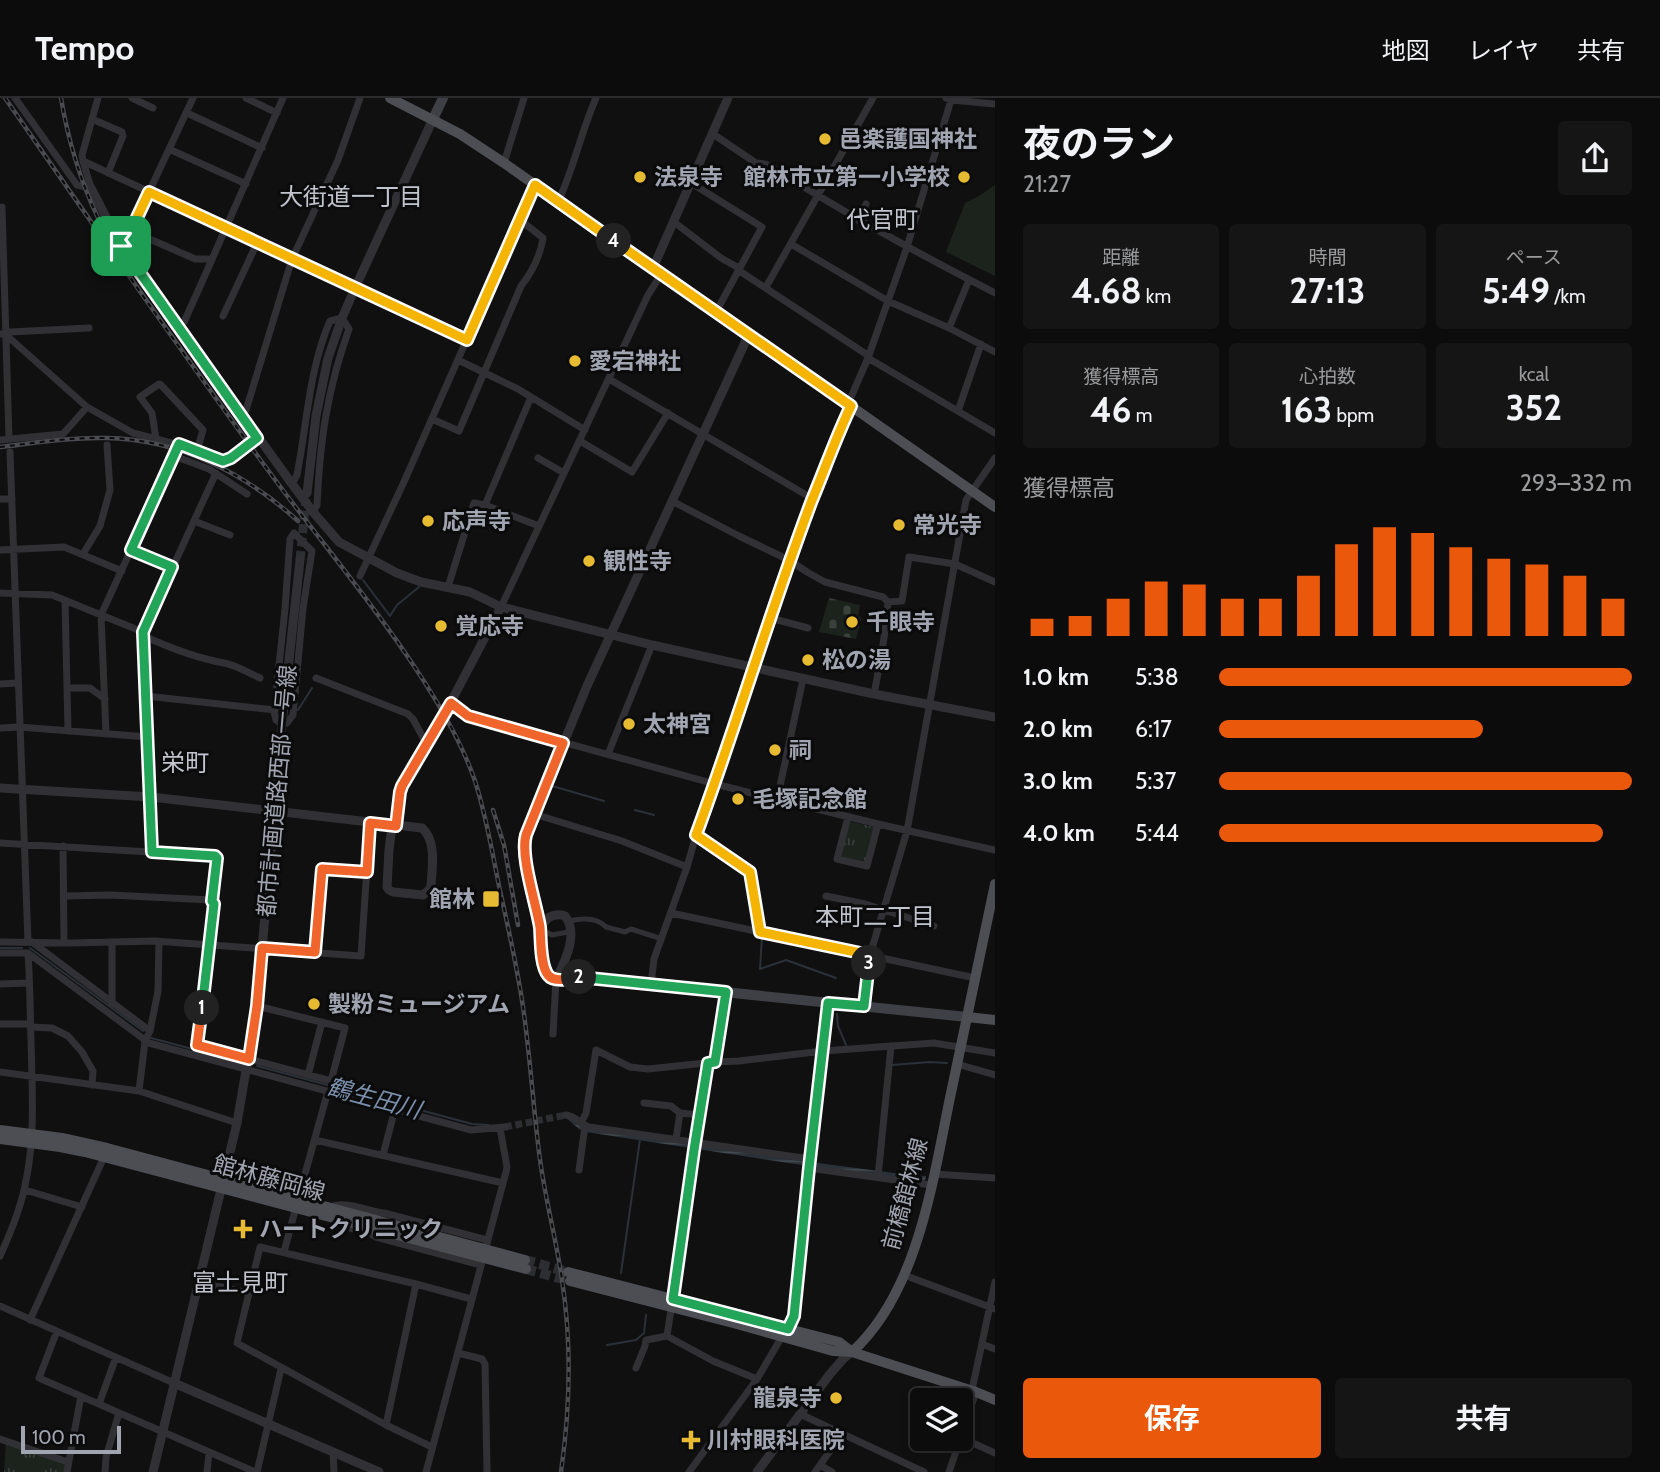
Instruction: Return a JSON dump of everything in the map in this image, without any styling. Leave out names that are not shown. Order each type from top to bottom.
[{"type":"main road","points":[[390,98],[433,119],[504,163],[995,507]]},
{"type":"main road","points":[[433,119],[443,98]]},
{"type":"main road","name":"前橋館林線","points":[[852,1352],[867,1338],[885,1313],[904,1275],[919,1235],[995,884]]},
{"type":"main road","points":[[578,977],[995,1020]]},
{"type":"main road","name":"館林藤岡線","points":[[0,1130],[60,1147],[223,1183]]},
{"type":"main road","name":"館林藤岡線","points":[[0,1139],[31,1138],[107,1148],[223,1183],[525,1265]]},
{"type":"main road","points":[[569,1276],[785,1333],[834,1351],[852,1352],[995,1400]]},
{"type":"street","points":[[15,98],[77,186],[91,188]]},
{"type":"street","points":[[97,98],[82,155],[91,188],[121,246],[257,438],[338,542],[397,573],[421,582],[470,592],[501,607],[803,679],[995,717]]},
{"type":"street","points":[[132,98],[153,108]]},
{"type":"street","points":[[121,246],[126,241],[193,98]]},
{"type":"street","points":[[246,98],[277,113]]},
{"type":"street","points":[[179,328],[284,98]]},
{"type":"street","points":[[242,416],[292,259],[338,160],[360,98]]},
{"type":"street","points":[[504,163],[524,98]]},
{"type":"street","points":[[558,202],[568,181],[586,121],[596,98]]},
{"type":"street","points":[[0,788],[151,797],[394,826],[422,828],[428,833],[432,855],[429,890],[423,895],[393,892],[387,887],[389,850],[394,826],[400,792],[402,786],[451,703],[501,607],[580,441],[648,295],[674,222],[729,98]]},
{"type":"street","points":[[766,287],[873,98]]},
{"type":"street","points":[[651,984],[654,959],[789,560],[869,357],[907,247],[948,99],[995,104]]},
{"type":"street","points":[[187,113],[262,148]]},
{"type":"street","points":[[92,119],[122,132],[123,136],[108,173]]},
{"type":"street","points":[[307,493],[312,441],[328,358],[355,288],[433,119]]},
{"type":"street","points":[[713,134],[756,163],[772,167],[858,220],[995,293]]},
{"type":"street","points":[[169,149],[246,184]]},
{"type":"street","points":[[83,161],[467,340]]},
{"type":"street","points":[[691,183],[762,227],[716,312]]},
{"type":"street","points":[[360,576],[535,185]]},
{"type":"street","points":[[858,220],[866,204]]},
{"type":"street","points":[[2,207],[4,408],[9,439]]},
{"type":"street","points":[[432,419],[459,431],[521,286],[533,271],[541,253],[543,238],[519,219]]},
{"type":"street","points":[[674,222],[738,270],[869,357],[995,433]]},
{"type":"street","points":[[152,240],[195,259],[208,259],[211,262]]},
{"type":"street","points":[[223,316],[257,243]]},
{"type":"street","points":[[791,244],[888,301],[995,352]]},
{"type":"street","points":[[949,328],[969,280]]},
{"type":"street","points":[[292,484],[297,475],[324,334],[330,321],[342,318]]},
{"type":"street","points":[[313,512],[317,505],[326,410],[349,329],[342,318]]},
{"type":"street","points":[[3,334],[89,328]]},
{"type":"street","points":[[3,334],[87,407],[133,433],[179,444],[223,461],[257,438]]},
{"type":"street","points":[[662,939],[631,929],[625,932],[582,918],[552,935],[542,930],[524,841],[610,635],[749,334]]},
{"type":"street","points":[[958,411],[981,344]]},
{"type":"street","points":[[458,359],[518,389],[584,430]]},
{"type":"street","points":[[609,379],[813,499]]},
{"type":"street","points":[[156,439],[152,413],[140,397],[159,384],[203,430],[197,451]]},
{"type":"street","points":[[485,505],[531,397]]},
{"type":"street","points":[[0,440],[63,434],[87,407]]},
{"type":"street","points":[[580,441],[632,472],[668,413]]},
{"type":"street","points":[[106,734],[101,615],[179,444]]},
{"type":"street","points":[[83,554],[100,526],[108,500],[110,490],[107,445]]},
{"type":"street","points":[[0,1256],[11,1232],[24,1190],[31,1138],[32,1076],[9,452]]},
{"type":"street","points":[[174,456],[209,469],[247,494]]},
{"type":"street","points":[[538,458],[564,473]]},
{"type":"street","points":[[864,1006],[870,955],[907,831],[966,500],[995,458]]},
{"type":"street","points":[[152,852],[144,634],[216,473]]},
{"type":"street","points":[[0,499],[12,499]]},
{"type":"street","points":[[672,501],[789,560],[825,582],[883,597],[888,602],[902,601],[909,557],[955,565],[995,582]]},
{"type":"street","points":[[449,587],[474,503],[539,526]]},
{"type":"street","points":[[194,521],[230,535]]},
{"type":"street","points":[[294,533],[312,551],[292,715],[287,723],[282,724],[274,717],[275,709],[290,539],[294,533]]},
{"type":"street","points":[[0,550],[64,547],[122,571]]},
{"type":"street","points":[[131,550],[172,567]]},
{"type":"street","name":"都市計画道路西部一号線","points":[[153,1472],[237,1123],[249,1059],[257,1006],[282,724],[300,560]]},
{"type":"street","points":[[0,593],[52,595],[186,654],[225,663],[260,678]]},
{"type":"street","points":[[65,600],[68,731]]},
{"type":"street","points":[[874,694],[888,602]]},
{"type":"street","points":[[770,618],[808,628]]},
{"type":"street","points":[[608,754],[652,645]]},
{"type":"street","points":[[316,678],[408,714],[427,745]]},
{"type":"street","points":[[777,800],[803,679]]},
{"type":"street","points":[[0,684],[18,683]]},
{"type":"street","points":[[67,688],[90,688],[105,699]]},
{"type":"street","points":[[146,696],[275,709]]},
{"type":"street","points":[[451,703],[468,716],[563,743],[777,800],[995,850]]},
{"type":"street","points":[[0,727],[148,737]]},
{"type":"street","points":[[534,814],[622,841],[687,867]]},
{"type":"street","points":[[848,817],[837,859],[867,866],[878,824]]},
{"type":"street","points":[[0,942],[159,942],[361,956],[370,823]]},
{"type":"street","points":[[696,835],[750,872],[760,932]]},
{"type":"street","points":[[0,843],[215,856],[214,904],[197,1045],[331,1081],[345,1028],[257,1006]]},
{"type":"street","points":[[64,846],[64,942]]},
{"type":"street","points":[[315,952],[322,869],[367,872]]},
{"type":"street","points":[[65,896],[110,895],[212,901]]},
{"type":"street","points":[[826,896],[934,926]]},
{"type":"street","points":[[534,900],[548,917],[563,915],[571,928],[565,959],[556,980],[553,1034]]},
{"type":"street","points":[[671,913],[975,978]]},
{"type":"street","points":[[548,917],[540,941],[547,974],[556,980],[578,977]]},
{"type":"street","points":[[28,942],[150,1031]]},
{"type":"street","points":[[112,942],[112,1004]]},
{"type":"street","points":[[139,1091],[145,1041],[150,1031],[158,991],[159,942]]},
{"type":"street","points":[[0,953],[28,953],[149,1043],[471,1130],[502,1127],[507,1167],[426,1472]]},
{"type":"street","points":[[565,959],[566,970],[578,977]]},
{"type":"street","points":[[0,984],[29,984]]},
{"type":"street","points":[[667,1336],[700,1115],[726,992]]},
{"type":"street","points":[[689,1472],[757,1379],[794,1316],[828,1003]]},
{"type":"street","points":[[308,1075],[322,1022]]},
{"type":"street","points":[[0,1024],[52,1028],[68,1036],[93,1071],[92,1084]]},
{"type":"street","points":[[579,1170],[583,1127],[596,1051],[630,1067],[648,1069],[934,1043],[995,1053]]},
{"type":"street","points":[[878,1175],[891,1046]]},
{"type":"street","points":[[957,1064],[995,1075]]},
{"type":"street","points":[[0,1072],[139,1091],[237,1123]]},
{"type":"street","points":[[284,1252],[328,1091]]},
{"type":"street","points":[[644,1103],[671,1107],[680,1113],[700,1115]]},
{"type":"street","points":[[383,1155],[395,1109]]},
{"type":"street","points":[[676,1139],[680,1113]]},
{"type":"street","points":[[566,1115],[573,1116],[583,1127],[676,1139],[695,1145],[931,1185]]},
{"type":"street","points":[[315,1140],[503,1183]]},
{"type":"street","points":[[30,1320],[104,1157]]},
{"type":"street","points":[[934,1174],[995,1178]]},
{"type":"street","points":[[24,1190],[82,1207]]},
{"type":"street","points":[[481,1264],[376,1237],[335,1223],[329,1212],[338,1205],[344,1205],[384,1213],[487,1242]]},
{"type":"street","points":[[432,1447],[281,1369],[237,1343],[260,1247],[471,1299]]},
{"type":"street","points":[[904,1275],[992,1308]]},
{"type":"street","points":[[199,1282],[248,1293]]},
{"type":"street","points":[[973,1395],[995,1282]]},
{"type":"street","points":[[386,1425],[416,1284]]},
{"type":"street","points":[[0,1306],[379,1472]]},
{"type":"street","points":[[57,1331],[39,1378],[256,1472],[281,1369]]},
{"type":"street","points":[[636,1368],[646,1340],[667,1336],[713,1361],[757,1379]]},
{"type":"street","points":[[982,1344],[995,1349]]},
{"type":"street","points":[[757,1472],[830,1374],[852,1352]]},
{"type":"street","points":[[458,1353],[482,1359],[485,1364],[487,1472]]},
{"type":"street","points":[[99,1404],[116,1357]]},
{"type":"street","points":[[67,1472],[81,1396]]},
{"type":"street","points":[[105,1472],[106,1457],[118,1413]]},
{"type":"street","points":[[800,1414],[924,1472]]},
{"type":"street","points":[[832,1472],[818,1469],[842,1434]]},
{"type":"street","points":[[0,1439],[68,1462]]},
{"type":"street","points":[[973,1443],[995,1453]]},
{"type":"street","points":[[948,1472],[957,1451]]},
{"type":"street","points":[[333,1452],[334,1472]]},
{"type":"street","points":[[207,1472],[209,1453]]},
{"type":"green space","points":[[995,185],[995,276],[946,252],[965,203]]},
{"type":"green space","points":[[829,598],[860,605],[858,616],[861,618],[856,639],[819,632]]},
{"type":"green space","points":[[848,821],[874,827],[866,863],[839,858]]},
{"type":"green space","points":[[6,1441],[68,1462],[67,1472],[4,1472]]},
{"type":"shaded area","points":[[566,1118],[579,1124],[788,1159],[926,1176],[925,1181],[586,1132]]},
{"type":"waterway","points":[[363,580],[390,616],[397,605],[419,587]]},
{"type":"waterway","points":[[298,710],[312,688]]},
{"type":"waterway","points":[[552,786],[604,801]]},
{"type":"waterway","points":[[635,810],[654,815]]},
{"type":"waterway","points":[[762,937],[760,969],[786,960],[836,978]]},
{"type":"waterway","name":"鶴生田川","points":[[0,948],[22,948]]},
{"type":"waterway","name":"鶴生田川","points":[[30,948],[143,1031]]},
{"type":"waterway","points":[[837,1014],[838,1026],[846,1045]]},
{"type":"waterway","name":"鶴生田川","points":[[151,1038],[237,1061]]},
{"type":"waterway","points":[[892,1065],[947,1063]]},
{"type":"waterway","name":"鶴生田川","points":[[257,1066],[472,1124],[489,1125]]},
{"type":"waterway","points":[[621,1273],[640,1139]]},
{"type":"waterway","points":[[607,1345],[636,1340],[644,1333],[646,1315]]},
{"type":"tunnel","points":[[300,560],[306,499]]},
{"type":"tunnel","points":[[505,1127],[566,1115]]},
{"type":"tunnel","points":[[525,1260],[568,1272]]},
{"type":"tunnel","points":[[526,1269],[570,1281]]},
{"type":"railway","points":[[5,98],[241,434],[398,642],[440,707],[469,766],[486,820],[518,976],[541,1168],[565,1304],[569,1376],[561,1472]]},
{"type":"railway","points":[[61,98],[75,159],[98,218]]},
{"type":"railway","points":[[0,447],[93,438],[133,440],[159,445],[185,452],[234,474],[298,521]]},
{"type":"railway","points":[[493,810],[504,845],[518,925]]},
{"type":"place","name":"邑楽護国神社","points":[[825,139]]},
{"type":"place","name":"法泉寺","points":[[640,177]]},
{"type":"place","name":"館林市立第一小学校","points":[[964,177]]},
{"type":"place","name":"愛宕神社","points":[[575,361]]},
{"type":"place","name":"応声寺","points":[[428,521]]},
{"type":"place","name":"常光寺","points":[[899,525]]},
{"type":"place","name":"観性寺","points":[[589,561]]},
{"type":"place","name":"千眼寺","points":[[852,622]]},
{"type":"place","name":"覚応寺","points":[[441,626]]},
{"type":"place","name":"松の湯","points":[[808,660]]},
{"type":"place","name":"太神宮","points":[[629,724]]},
{"type":"place","name":"祠","points":[[775,750]]},
{"type":"place","name":"毛塚記念館","points":[[738,799]]},
{"type":"place","name":"館林","points":[[491,899]]},
{"type":"place","name":"製粉ミュージアム","points":[[314,1004]]},
{"type":"place","name":"ハートクリニック","points":[[243,1229]]},
{"type":"place","name":"龍泉寺","points":[[836,1398]]},
{"type":"place","name":"川村眼科医院","points":[[691,1440]]},
{"type":"district","name":"大街道一丁目","points":[[351,196]]},
{"type":"district","name":"代官町","points":[[882,219]]},
{"type":"district","name":"栄町","points":[[185,762]]},
{"type":"district","name":"本町二丁目","points":[[875,916]]},
{"type":"district","name":"富士見町","points":[[240,1282]]},
{"type":"route","points":[[535,185],[851,406],[789,560],[696,835],[750,872],[760,932],[870,955],[864,1006],[828,1003],[794,1316],[788,1329],[673,1299],[708,1063],[715,1062],[726,992],[578,977],[556,980],[547,974],[524,841],[563,743],[468,716],[451,703],[402,786],[396,826],[370,823],[367,872],[322,869],[315,952],[262,948],[249,1059],[197,1045],[206,982],[217,858],[152,852],[143,632],[172,567],[131,550],[179,444],[223,461],[257,438],[121,246],[126,241],[149,192],[467,340],[535,185]]}]
